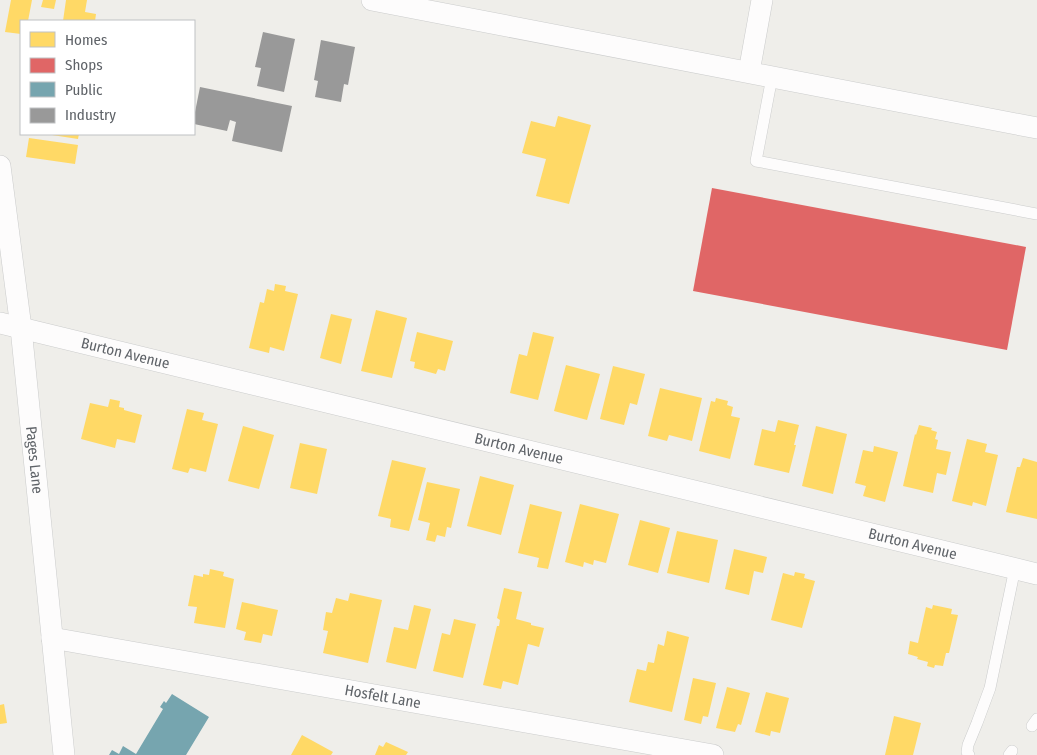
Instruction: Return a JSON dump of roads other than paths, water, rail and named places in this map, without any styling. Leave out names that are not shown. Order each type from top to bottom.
[{"type":"street","points":[[749,72],[762,0]]},
{"type":"street","points":[[383,1],[1037,128]]},
{"type":"street","name":"Pages Lane","points":[[0,166],[21,328],[64,755]]},
{"type":"street","name":"Burton Avenue","points":[[0,323],[1037,574]]},
{"type":"street","name":"Hosfelt Lane","points":[[52,638],[713,755]]},
{"type":"lane","points":[[772,77],[756,162],[1037,214]]},
{"type":"lane","points":[[969,755],[967,752],[968,745],[990,688],[1015,568]]}]
